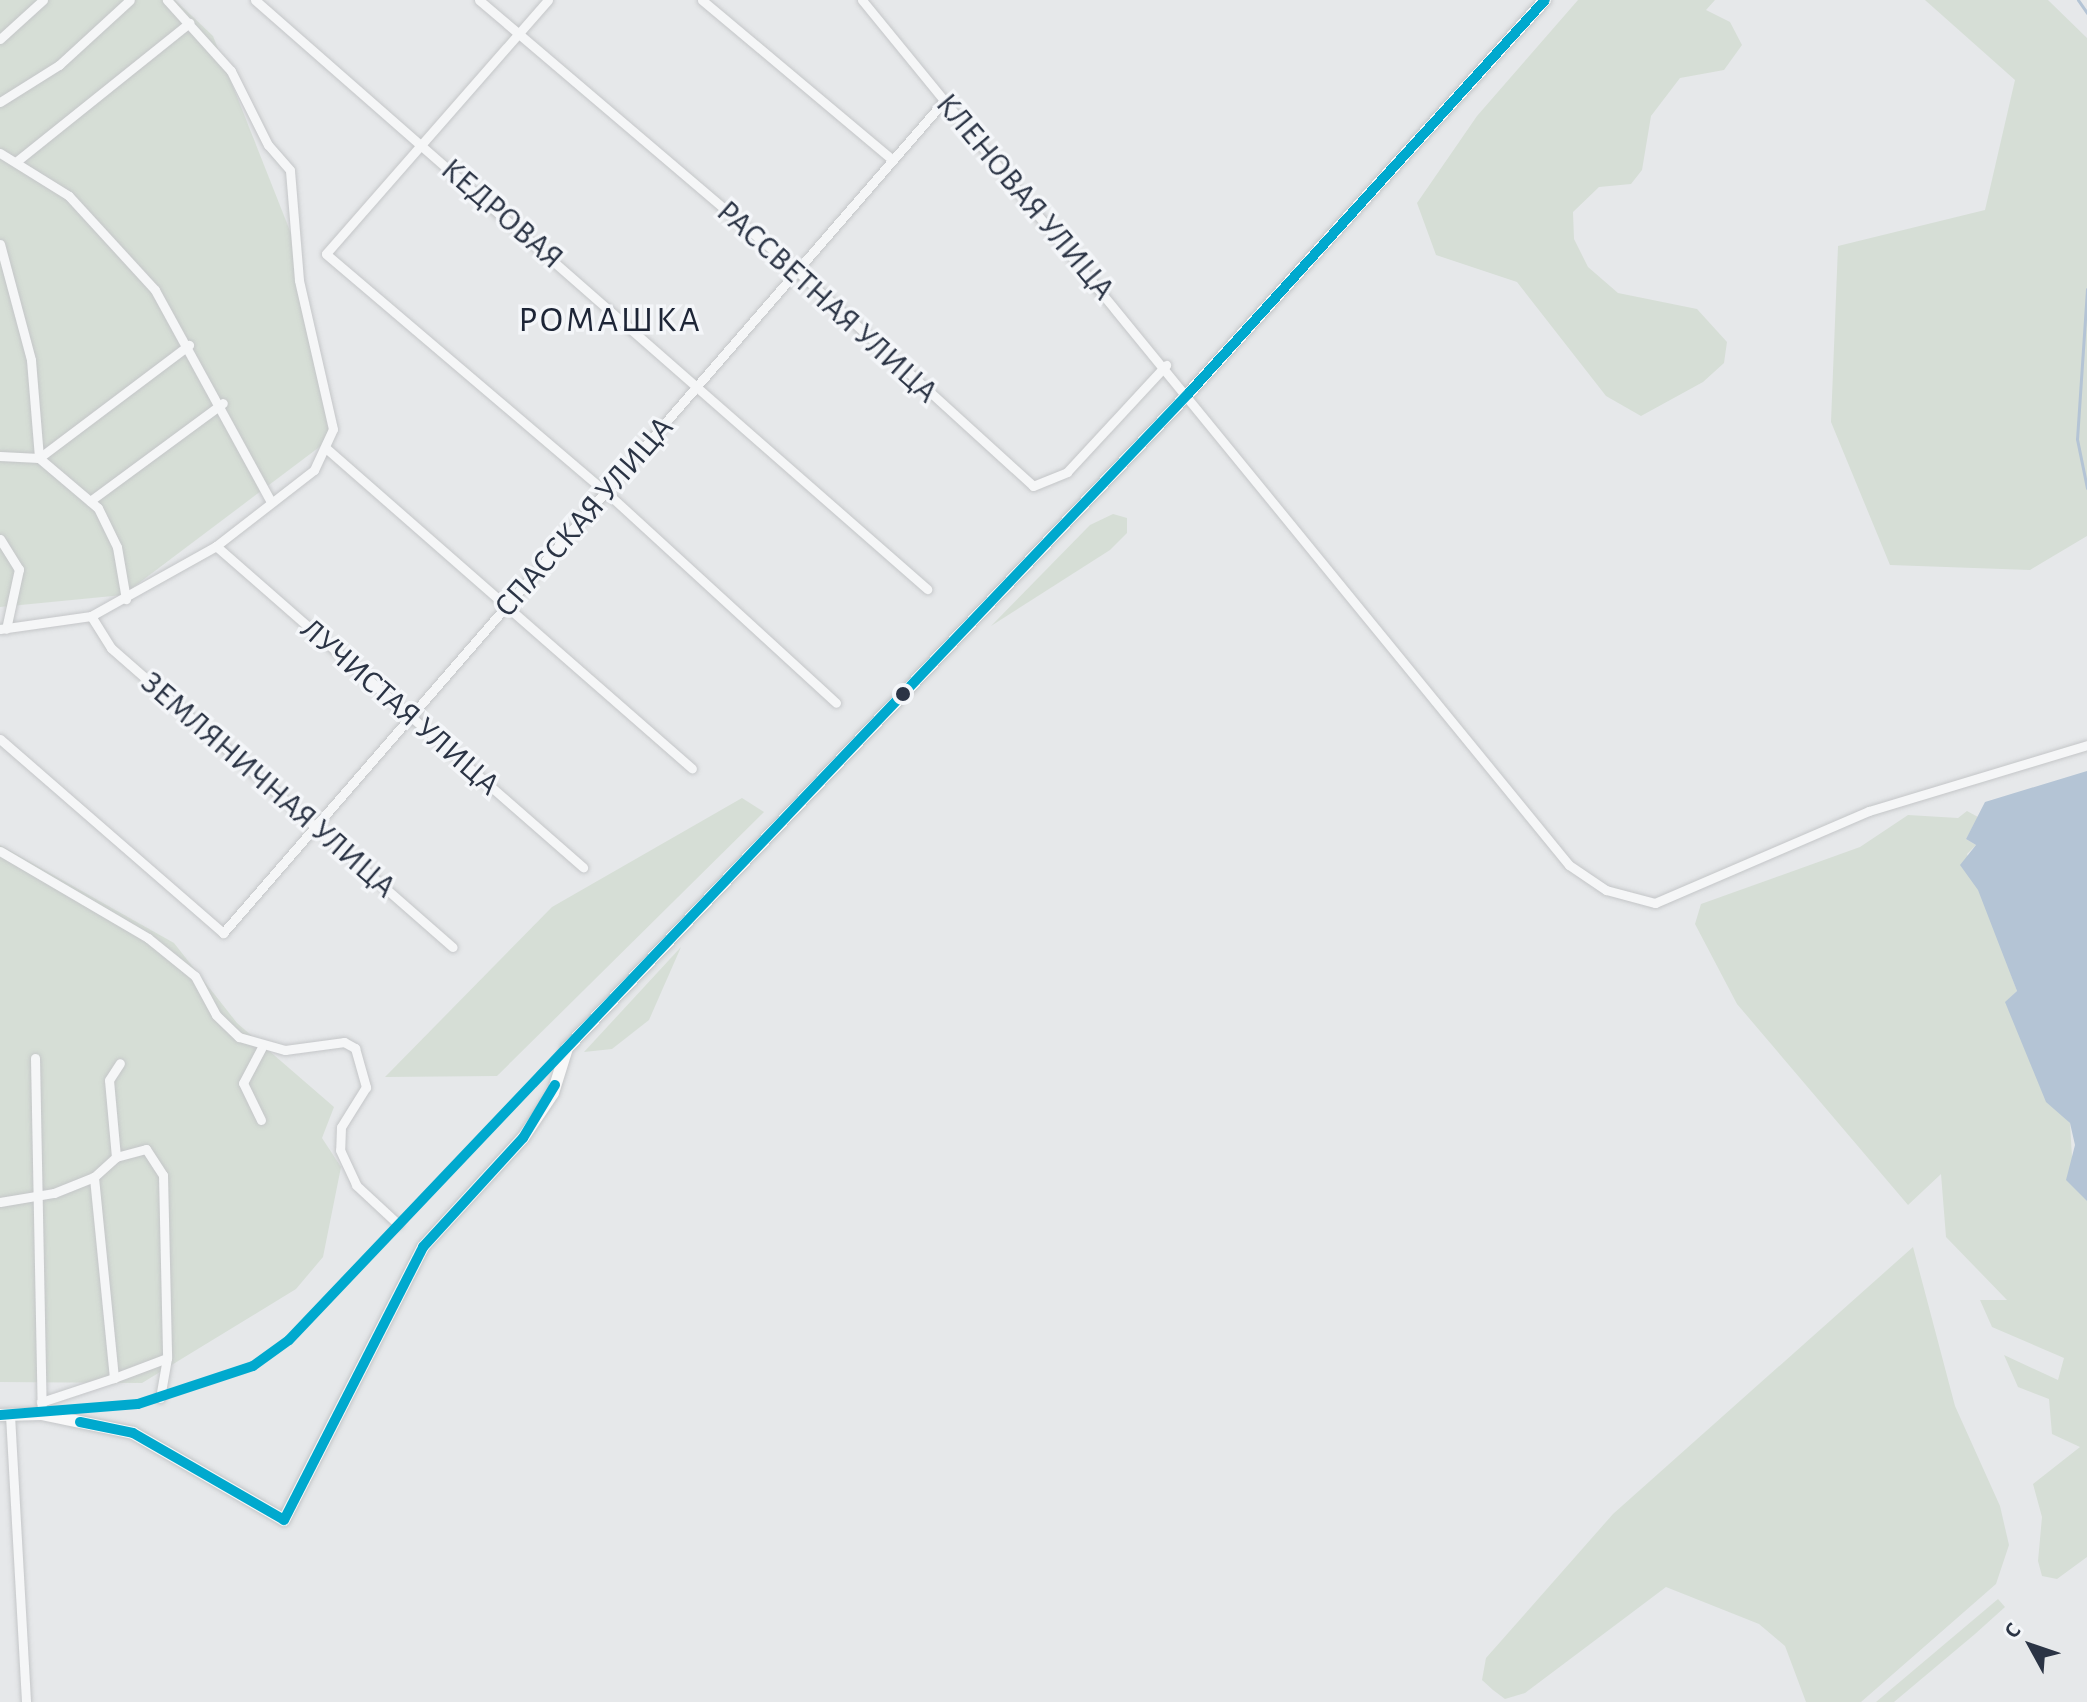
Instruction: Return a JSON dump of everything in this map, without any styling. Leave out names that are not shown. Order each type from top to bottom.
[{"type":"street","points":[[0,39],[43,0]]},
{"type":"street","points":[[0,102],[59,65],[130,0]]},
{"type":"street","points":[[0,539],[19,569],[3,629],[91,616],[216,546],[314,470],[327,449],[333,429],[299,280],[290,170],[268,145],[231,71],[189,23],[170,12],[167,0]]},
{"type":"street","name":"КЕДРОВАЯ","points":[[255,0],[423,144],[927,589]]},
{"type":"street","name":"РАССВЕТНАЯ УЛИЦА","points":[[479,0],[797,271],[1033,486],[1067,472],[1166,365]]},
{"type":"street","points":[[548,0],[326,254],[606,492],[836,703]]},
{"type":"street","points":[[702,0],[893,160]]},
{"type":"street","name":"КЛЕНОВАЯ УЛИЦА","points":[[862,0],[1189,393],[1569,865],[1606,890],[1655,903],[1869,811],[2087,745]]},
{"type":"street","points":[[41,1408],[133,1433],[284,1520],[423,1247],[523,1138],[553,1093],[567,1048],[1189,393],[1545,0]]},
{"type":"street","points":[[17,161],[189,23]]},
{"type":"street","name":"СПАССКАЯ УЛИЦА","points":[[0,739],[223,933],[944,101]]},
{"type":"street","points":[[0,153],[69,196],[155,290],[223,403],[271,502]]},
{"type":"street","points":[[0,244],[31,360],[39,458]]},
{"type":"street","points":[[39,458],[189,345]]},
{"type":"street","points":[[90,501],[223,403]]},
{"type":"street","points":[[327,449],[509,603],[692,768]]},
{"type":"street","points":[[0,456],[39,458],[90,501],[117,547],[126,599]]},
{"type":"street","name":"ЛУЧИСТАЯ УЛИЦА","points":[[216,546],[583,867]]},
{"type":"street","name":"ЗЕМЛЯНИЧНАЯ УЛИЦА","points":[[91,616],[111,648],[453,947]]},
{"type":"street","points":[[0,851],[148,938],[195,976],[216,1015],[262,1047],[344,1042],[355,1048],[366,1087],[341,1127],[340,1150],[356,1185],[398,1224]]},
{"type":"street","points":[[261,1120],[243,1083],[262,1047]]},
{"type":"street","points":[[35,1058],[41,1408]]},
{"type":"street","points":[[116,1157],[109,1080],[120,1063]]},
{"type":"street","points":[[0,1202],[35,1197],[94,1177],[116,1157],[146,1149],[163,1175],[167,1358],[160,1398]]},
{"type":"street","points":[[94,1177],[114,1378]]},
{"type":"street","points":[[26,1702],[5,1415],[41,1408],[167,1358]]},
{"type":"shaded area","points":[[0,0],[175,0],[213,36],[292,236],[330,439],[123,595],[0,607]]},
{"type":"shaded area","points":[[1578,0],[1715,0],[1706,10],[1730,22],[1742,45],[1724,70],[1680,78],[1651,116],[1642,170],[1631,184],[1599,187],[1573,212],[1574,239],[1588,267],[1618,293],[1697,309],[1727,342],[1724,363],[1703,382],[1641,416],[1606,396],[1517,282],[1436,255],[1417,203],[1477,116]]},
{"type":"shaded area","points":[[1925,0],[2048,0],[2087,38],[2087,536],[2030,570],[1890,565],[1831,422],[1838,246],[1985,210],[2015,80]]},
{"type":"shaded area","points":[[1113,514],[1127,518],[1127,533],[1110,550],[991,626],[1090,525]]},
{"type":"shaded area","points":[[742,798],[764,812],[497,1076],[385,1077],[552,907]]},
{"type":"shaded area","points":[[1967,811],[1978,817],[1966,839],[1976,845],[1967,854],[2017,991],[2006,1002],[2043,1091],[2070,1123],[2072,1157],[2087,1201],[2087,1557],[2057,1579],[2042,1576],[2038,1561],[2042,1517],[2033,1484],[2080,1447],[2052,1434],[2049,1399],[2018,1387],[2004,1355],[2058,1380],[2064,1358],[1992,1327],[1980,1300],[2007,1300],[1946,1237],[1941,1174],[1908,1205],[1737,1004],[1695,924],[1701,904],[1860,847],[1908,815],[1958,818]]},
{"type":"shaded area","points":[[0,845],[174,943],[237,1023],[334,1107],[322,1138],[341,1167],[323,1257],[296,1289],[142,1383],[0,1382]]},
{"type":"shaded area","points":[[681,947],[649,1020],[612,1049],[584,1052]]},
{"type":"shaded area","points":[[1913,1247],[1955,1406],[2000,1506],[2009,1545],[1996,1584],[1861,1702],[1806,1702],[1785,1646],[1759,1624],[1666,1587],[1525,1693],[1505,1699],[1482,1680],[1486,1658],[1613,1514]]},
{"type":"shaded area","points":[[1998,1599],[2005,1607],[1975,1634],[1894,1702],[1876,1702]]},
{"type":"water","points":[[2087,771],[2087,1201],[2066,1180],[2075,1145],[2070,1123],[2046,1102],[2005,1002],[2017,991],[1978,890],[1960,865],[1976,845],[1966,839],[1985,802]]},
{"type":"waterway","points":[[2078,0],[2087,13]]},
{"type":"waterway","points":[[2087,289],[2077,439],[2087,488]]},
{"type":"transit line","points":[[0,1415],[138,1404],[253,1366],[289,1340],[1189,393],[1545,0]]},
{"type":"transit line","points":[[284,1520],[423,1247],[523,1138],[555,1085]]},
{"type":"transit line","points":[[80,1422],[133,1433],[284,1520]]},
{"type":"district","name":"РОМАШКА","points":[[610,321]]}]
